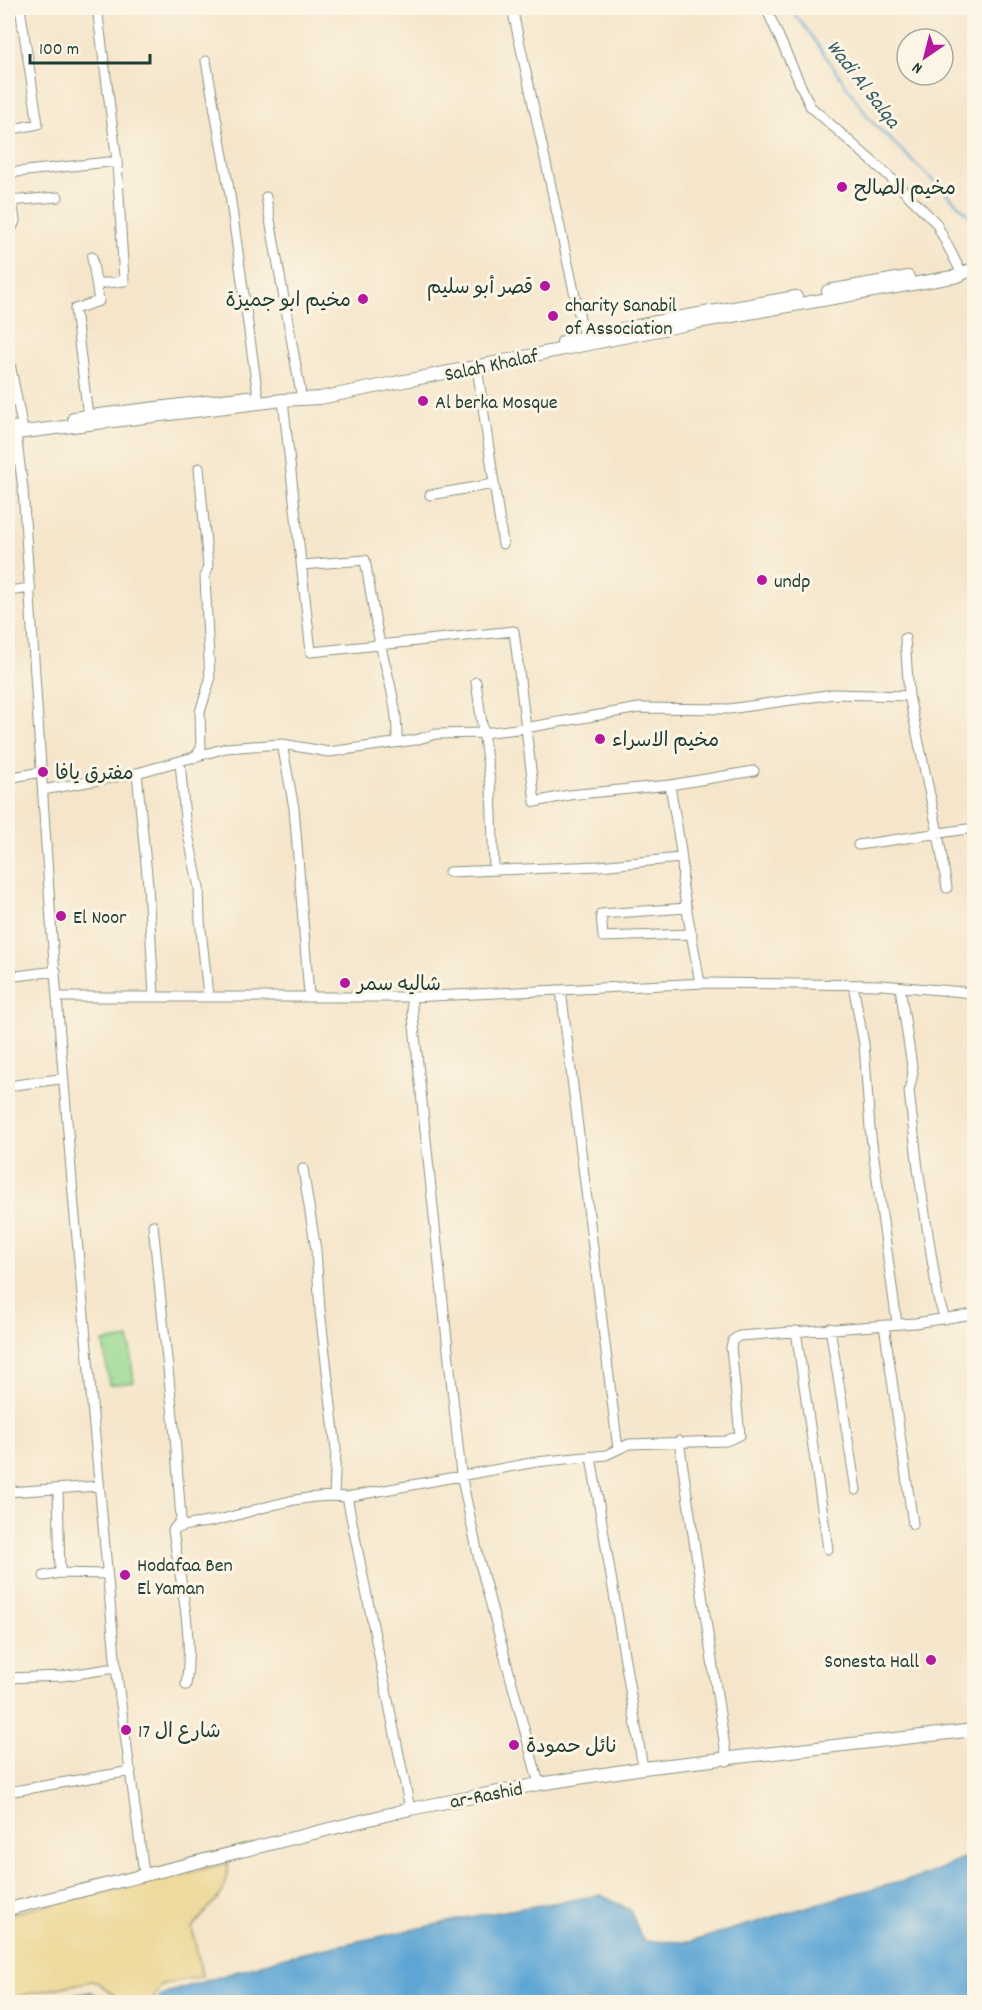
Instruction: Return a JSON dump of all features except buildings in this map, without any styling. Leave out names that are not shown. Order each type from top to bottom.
[{"type":"main road","name":"Salah Khalaf","points":[[13,429],[88,416],[258,396],[301,394],[733,307],[968,269]]},
{"type":"main road","name":"Salah Khalaf","points":[[13,429],[320,398],[689,324],[958,276],[968,269]]},
{"type":"main road","name":"ar-Rashid","points":[[8,1909],[144,1873],[410,1809],[539,1784],[643,1768],[728,1761],[975,1730]]},
{"type":"street","points":[[8,130],[38,124],[20,8]]},
{"type":"street","points":[[97,284],[124,281],[117,161],[98,8]]},
{"type":"street","points":[[512,8],[584,337]]},
{"type":"street","points":[[766,8],[810,106],[891,178],[936,223],[968,269]]},
{"type":"street","points":[[206,62],[230,195],[258,396]]},
{"type":"street","points":[[8,173],[117,161]]},
{"type":"street","points":[[8,237],[15,221],[10,200],[58,197]]},
{"type":"street","points":[[267,197],[301,394]]},
{"type":"street","points":[[88,416],[75,309],[99,302],[92,257]]},
{"type":"street","points":[[8,353],[13,429],[23,489],[31,588],[56,971],[106,1574],[116,1668],[144,1873]]},
{"type":"street","points":[[477,367],[503,544]]},
{"type":"street","points":[[283,400],[302,565],[300,571],[311,652],[380,643],[514,631],[536,802],[603,791],[670,785],[754,771]]},
{"type":"street","points":[[194,758],[201,749],[201,712],[210,680],[205,577],[208,566],[199,468]]},
{"type":"street","points":[[430,495],[493,484]]},
{"type":"street","points":[[302,565],[365,560],[380,643],[398,721],[397,741]]},
{"type":"street","points":[[8,591],[31,588]]},
{"type":"street","points":[[905,638],[909,696],[938,833],[947,888]]},
{"type":"street","points":[[476,682],[494,825],[494,869]]},
{"type":"street","points":[[43,790],[137,773],[226,748],[282,744],[329,752],[415,740],[436,734],[483,733],[525,728],[639,708],[729,709],[834,694],[909,696]]},
{"type":"street","points":[[282,744],[294,808],[309,995]]},
{"type":"street","points":[[180,761],[185,819],[199,888],[208,995]]},
{"type":"street","points":[[8,778],[42,772]]},
{"type":"street","points":[[137,773],[148,885],[154,996]]},
{"type":"street","points":[[670,785],[684,872],[682,883],[700,983]]},
{"type":"street","points":[[858,845],[975,828]]},
{"type":"street","points":[[449,872],[600,866],[680,858]]},
{"type":"street","points":[[687,908],[601,914],[603,937],[692,934]]},
{"type":"street","points":[[8,977],[56,971]]},
{"type":"street","points":[[58,997],[208,995],[411,997],[700,983],[853,985],[975,993]]},
{"type":"street","points":[[853,985],[864,1044],[870,1129],[897,1323]]},
{"type":"street","points":[[900,987],[913,1073],[909,1091],[918,1169],[939,1298],[945,1319]]},
{"type":"street","points":[[561,990],[618,1449]]},
{"type":"street","points":[[411,997],[461,1474],[479,1560],[539,1784]]},
{"type":"street","points":[[8,1086],[59,1079]]},
{"type":"street","points":[[303,1169],[316,1250],[320,1310],[336,1449],[334,1496]]},
{"type":"street","points":[[153,1225],[181,1520],[173,1530],[182,1603],[188,1621],[189,1666],[186,1685]]},
{"type":"street","points":[[173,1530],[182,1525],[206,1523],[319,1496],[347,1497],[461,1474],[536,1462],[606,1455],[629,1444],[726,1441],[740,1435],[732,1340],[739,1336],[884,1325],[975,1314]]},
{"type":"street","points":[[884,1325],[913,1524]]},
{"type":"street","points":[[830,1328],[856,1490]]},
{"type":"street","points":[[796,1331],[828,1549]]},
{"type":"street","points":[[679,1441],[728,1761]]},
{"type":"street","points":[[591,1457],[643,1768]]},
{"type":"street","points":[[8,1492],[99,1486]]},
{"type":"street","points":[[58,1490],[60,1573]]},
{"type":"street","points":[[347,1497],[410,1809]]},
{"type":"street","points":[[44,1576],[60,1573],[106,1574]]},
{"type":"street","points":[[8,1678],[62,1676],[116,1668]]},
{"type":"street","points":[[8,1792],[131,1771]]},
{"type":"green space","points":[[129,1338],[134,1382],[109,1385],[103,1342]]},
{"type":"sand","points":[[229,1863],[223,1892],[192,1928],[202,1976],[161,1985],[151,2002],[123,2002],[92,1981],[8,1998],[8,1914]]},
{"type":"water","points":[[974,1854],[974,2002],[155,2002],[163,1994],[285,1957],[480,1915],[601,1895],[630,1910],[643,1941],[689,1942],[844,1896],[924,1876]]},
{"type":"water","points":[[91,1992],[109,2002],[34,2002]]},
{"type":"waterway","name":"Wadi Al Salqa","points":[[789,8],[806,28],[871,121],[974,220]]},
{"type":"place","name":"مخيم الصالح","points":[[842,187]]},
{"type":"place","name":"قصر أبو سليم","points":[[545,286]]},
{"type":"place","name":"مخيم ابو جميزة","points":[[363,299]]},
{"type":"place","name":"charity Sanabil of Association","points":[[553,316]]},
{"type":"place","name":"Al berka Mosque","points":[[423,401]]},
{"type":"place","name":"undp","points":[[762,580]]},
{"type":"place","name":"مخيم الاسراء","points":[[600,739]]},
{"type":"place","name":"مفترق يافا","points":[[43,772]]},
{"type":"place","name":"El Noor","points":[[61,916]]},
{"type":"place","name":"شاليه سمر","points":[[345,983]]},
{"type":"place","name":"Hodafaa Ben El Yaman","points":[[125,1575]]},
{"type":"place","name":"Sonesta Hall","points":[[931,1660]]},
{"type":"place","name":"شارع ال 17","points":[[126,1730]]},
{"type":"place","name":"نائل حمودة","points":[[514,1745]]}]
